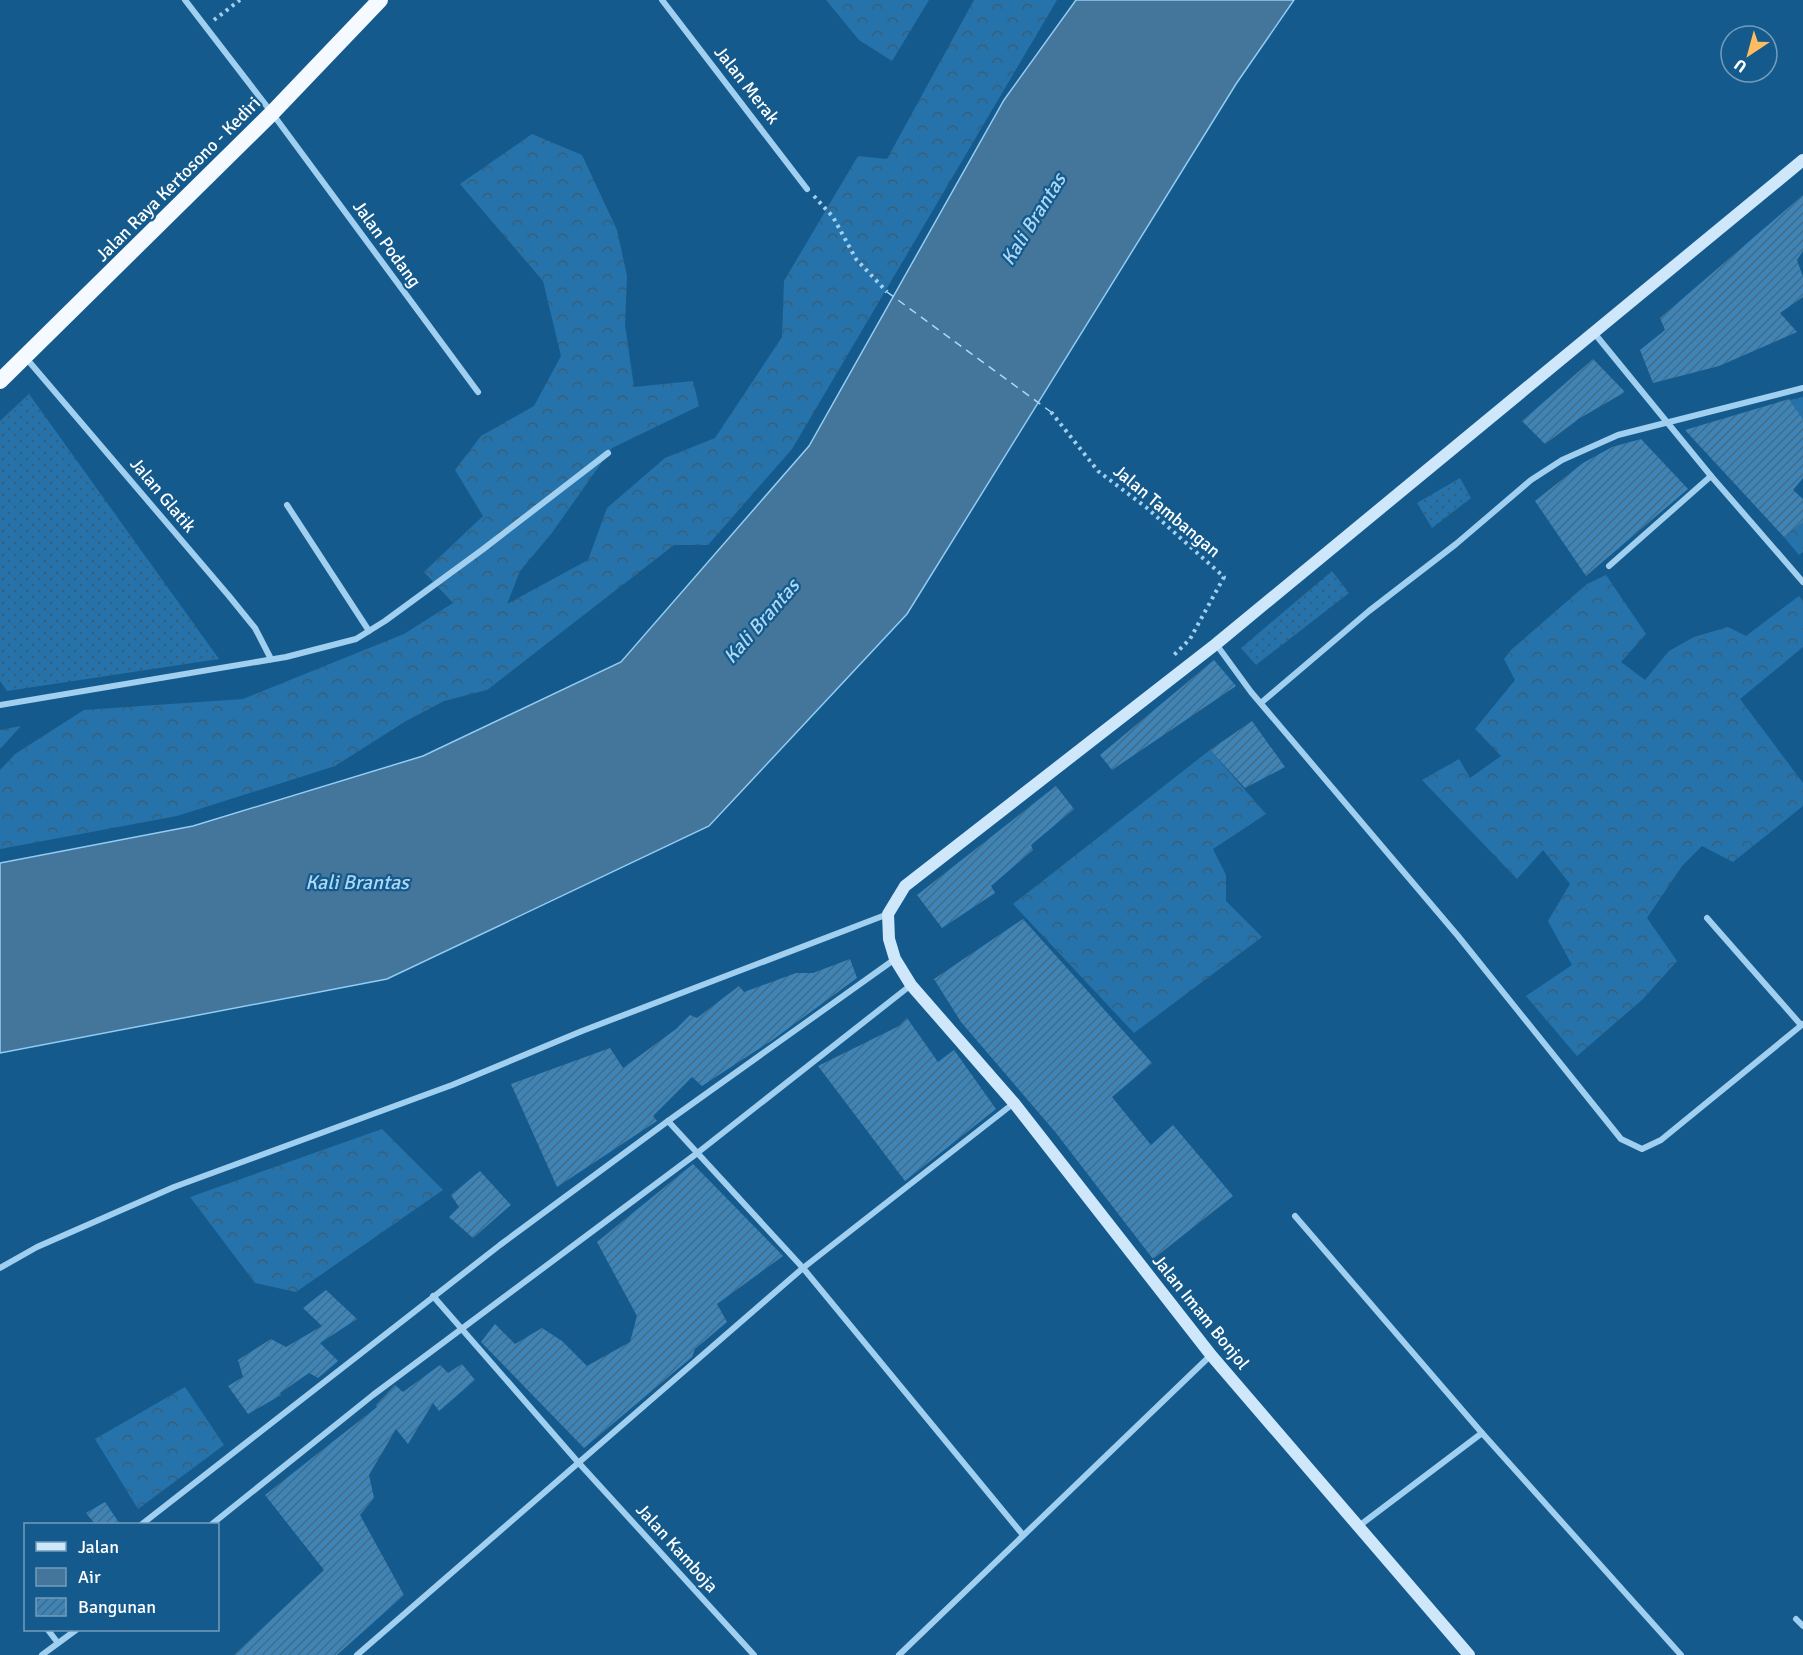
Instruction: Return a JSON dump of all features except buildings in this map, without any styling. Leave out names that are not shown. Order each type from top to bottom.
[{"type":"highway","name":"Jalan Raya Kertosono - Kediri","points":[[0,381],[272,113],[380,0]]},
{"type":"main road","points":[[888,914],[905,886],[1216,644],[1595,334],[1803,160]]},
{"type":"main road","name":"Jalan Imam Bonjol","points":[[888,914],[889,939],[895,959],[912,985],[1014,1103],[1211,1355],[1468,1654]]},
{"type":"street","name":"Jalan Podang","points":[[185,0],[272,113],[478,392]]},
{"type":"street","name":"Jalan Merak","points":[[662,0],[807,189]]},
{"type":"street","points":[[1595,334],[1711,477],[1803,582]]},
{"type":"street","name":"Jalan Glatik","points":[[24,356],[229,596],[255,628],[271,659]]},
{"type":"street","points":[[1262,702],[1369,611],[1456,544],[1531,480],[1562,460],[1603,441],[1667,422],[1803,388]]},
{"type":"street","points":[[0,705],[271,659],[356,639],[482,550],[608,453]]},
{"type":"street","points":[[1609,566],[1711,477]]},
{"type":"street","points":[[287,505],[369,631]]},
{"type":"street","points":[[1216,644],[1251,692],[1262,702],[1629,1145],[1642,1149],[1661,1140],[1802,1024],[1707,918]]},
{"type":"street","points":[[0,1268],[37,1247],[174,1187],[452,1085],[582,1031],[888,914]]},
{"type":"street","points":[[143,1523],[433,1296],[668,1121],[895,959]]},
{"type":"street","points":[[213,1523],[373,1395],[696,1154],[912,985]]},
{"type":"street","points":[[357,1655],[577,1461],[803,1269],[1014,1103]]},
{"type":"street","points":[[668,1121],[803,1269],[1023,1535]]},
{"type":"street","points":[[1295,1216],[1482,1433],[1681,1655]]},
{"type":"street","name":"Jalan Kamboja","points":[[433,1296],[577,1461],[754,1655]]},
{"type":"street","points":[[899,1655],[1211,1355]]},
{"type":"street","points":[[1359,1526],[1482,1433]]},
{"type":"street","points":[[1796,1619],[1803,1626]]},
{"type":"street","points":[[49,1631],[58,1643]]},
{"type":"street","points":[[42,1655],[73,1631]]},
{"type":"path","points":[[205,28],[240,0]]},
{"type":"path","points":[[807,189],[833,217],[856,259],[887,292]]},
{"type":"path","name":"Jalan Tambangan","points":[[1051,412],[1098,471],[1147,508],[1224,578],[1190,639],[1174,656]]},
{"type":"green space","points":[[826,0],[929,0],[892,61],[859,40]]},
{"type":"green space","points":[[974,0],[1057,0],[792,449],[708,545],[674,545],[487,690],[444,701],[406,721],[335,766],[177,816],[0,849],[0,770],[15,754],[84,710],[243,699],[404,634],[453,603],[424,572],[483,516],[455,470],[481,436],[534,406],[561,356],[543,281],[460,184],[532,134],[582,155],[617,230],[627,276],[625,325],[634,387],[693,381],[699,406],[612,448],[551,534],[520,571],[507,604],[588,560],[607,508],[665,458],[715,438],[782,337],[784,281],[858,156],[887,159]]},
{"type":"green space","points":[[29,394],[219,659],[7,691],[0,681],[0,421]]},
{"type":"green space","points":[[1803,397],[1803,419],[1790,400]]},
{"type":"green space","points":[[1460,478],[1471,498],[1432,528],[1417,503]]},
{"type":"green space","points":[[1803,522],[1803,552],[1799,555],[1784,537]]},
{"type":"green space","points":[[1332,571],[1349,593],[1256,665],[1241,648]]},
{"type":"green space","points":[[1606,575],[1646,634],[1621,662],[1645,680],[1669,651],[1694,637],[1728,627],[1746,636],[1799,596],[1803,601],[1803,647],[1740,699],[1803,783],[1803,806],[1733,862],[1702,846],[1682,866],[1647,918],[1677,961],[1643,999],[1577,1056],[1526,996],[1572,965],[1548,921],[1570,884],[1543,850],[1517,879],[1422,780],[1459,759],[1470,778],[1501,756],[1475,729],[1515,680],[1504,659],[1511,650],[1587,584]]},
{"type":"green space","points":[[21,726],[0,749],[0,730]]},
{"type":"green space","points":[[1210,750],[1266,814],[1213,849],[1226,875],[1226,901],[1262,937],[1134,1033],[1013,904]]},
{"type":"green space","points":[[382,1129],[443,1190],[296,1292],[255,1283],[190,1197]]},
{"type":"green space","points":[[185,1387],[224,1445],[138,1509],[95,1439]]},
{"type":"water","name":"Kali Brantas","points":[[1076,0],[1294,0],[1236,84],[907,614],[709,826],[387,979],[0,1053],[0,863],[193,826],[423,756],[621,662],[809,446],[1004,100]]},
{"type":"ferry route","points":[[887,292],[1051,412]]}]
